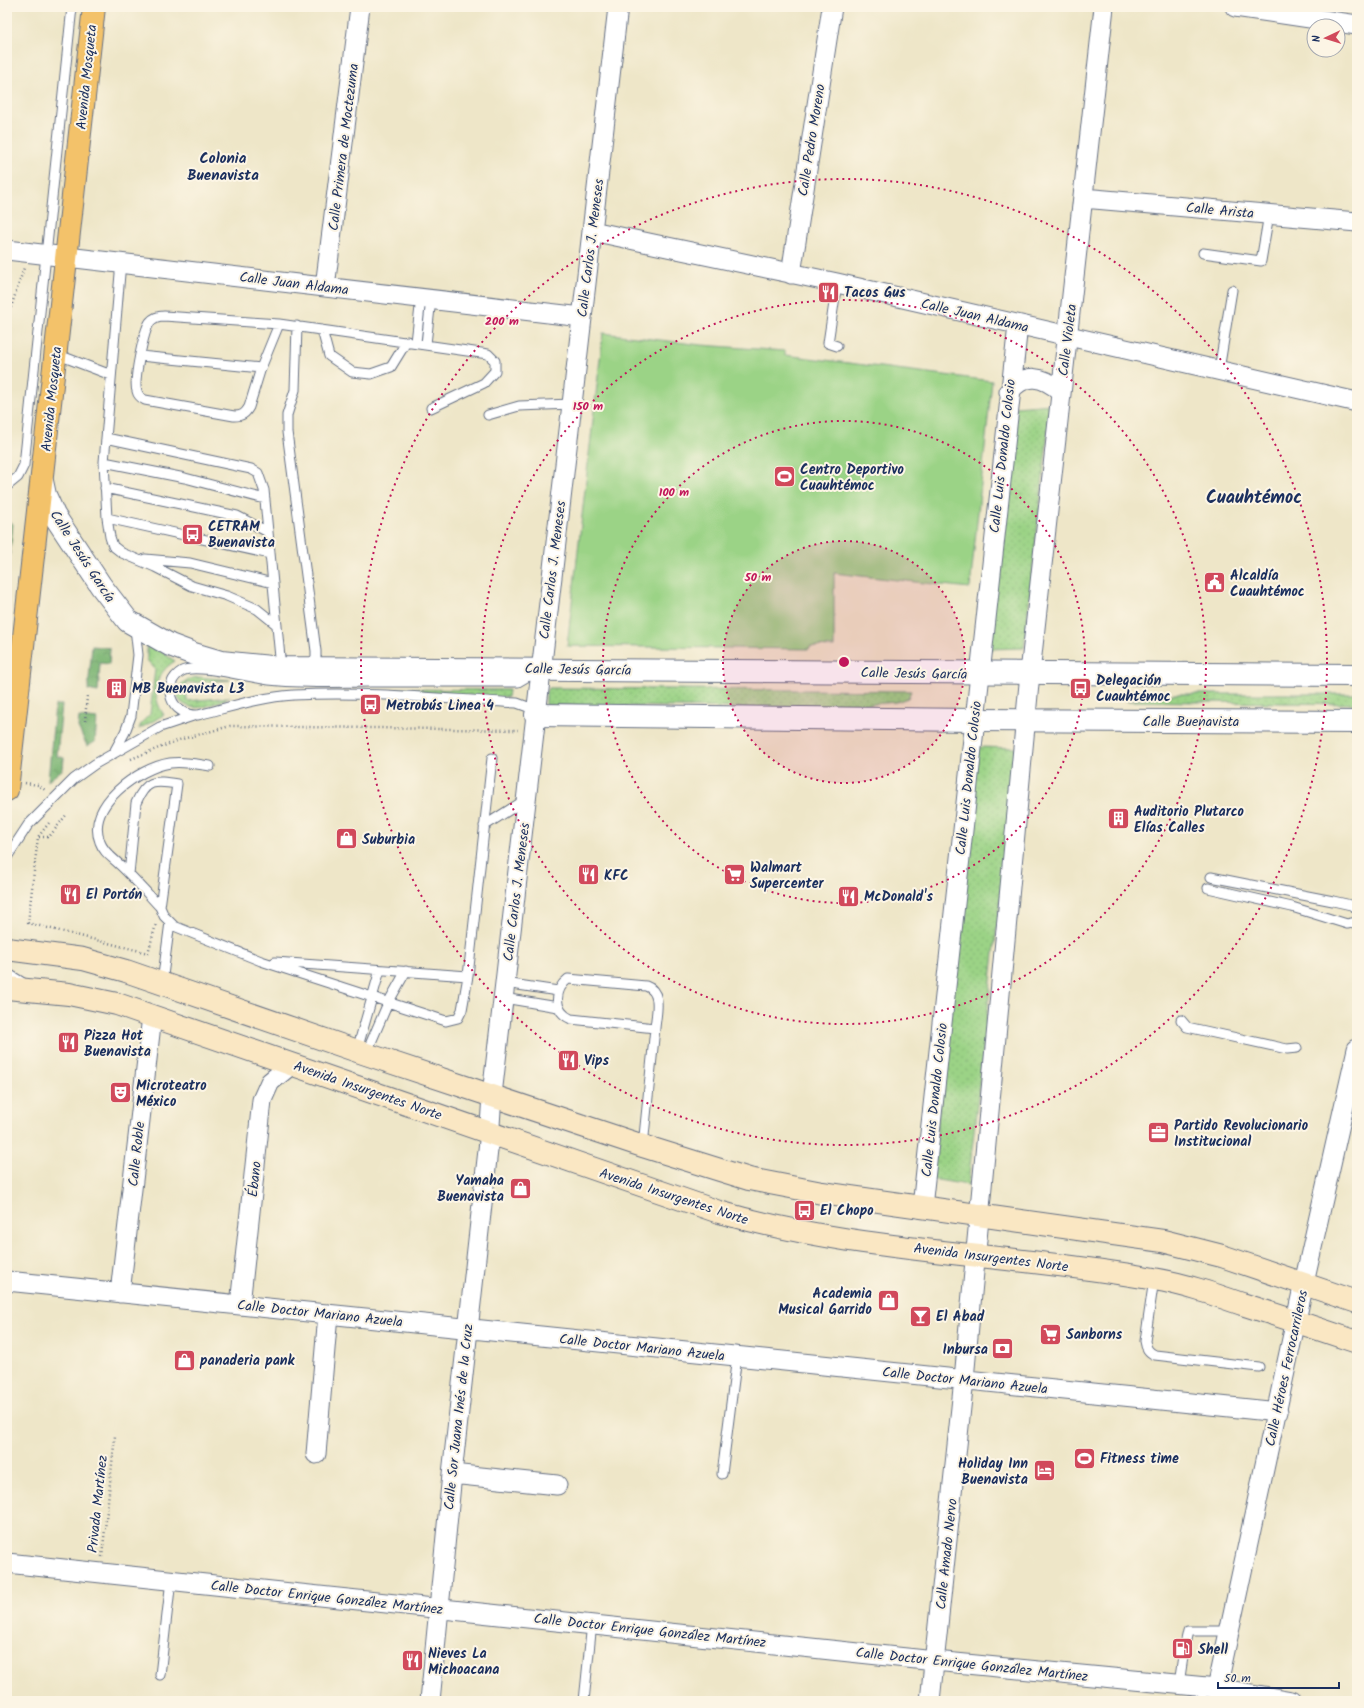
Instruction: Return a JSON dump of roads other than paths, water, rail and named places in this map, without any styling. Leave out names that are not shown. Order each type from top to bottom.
[{"type":"main road","name":"Avenida Mosqueta","points":[[7,790],[56,354],[47,254],[94,7]]},
{"type":"main road","points":[[7,949],[83,959],[162,983],[643,1146],[711,1168],[776,1186],[1163,1242],[1222,1256],[1357,1302]]},
{"type":"main road","name":"Avenida Insurgentes Norte","points":[[7,988],[95,998],[152,1016],[720,1212],[771,1227],[826,1237],[975,1254],[1154,1279],[1197,1289],[1357,1342]]},
{"type":"street","name":"Calle Primera de Moctezuma","points":[[325,287],[360,7]]},
{"type":"street","name":"Calle Carlos J. Meneses","points":[[490,1133],[492,1095],[618,7]]},
{"type":"street","name":"Calle Pedro Moreno","points":[[791,274],[832,7]]},
{"type":"street","name":"Calle Violeta","points":[[1030,673],[1060,391],[1068,335],[1104,7]]},
{"type":"street","points":[[1235,7],[1357,26]]},
{"type":"street","name":"Calle Arista","points":[[1083,198],[1357,222]]},
{"type":"street","name":"Calle Juan Aldama","points":[[592,231],[837,283],[1357,402]]},
{"type":"street","name":"Calle Juan Aldama","points":[[7,250],[121,262],[582,317]]},
{"type":"street","name":"Calle Luis Donaldo Colosio","points":[[922,1207],[1009,392],[1018,325]]},
{"type":"street","points":[[1009,392],[1016,383],[1027,379],[1040,378],[1051,383],[1060,391]]},
{"type":"street","name":"Calle Jesús García","points":[[42,481],[45,495],[54,515],[120,612],[134,625],[170,645],[221,662],[281,668],[1030,673]]},
{"type":"street","points":[[978,1215],[1030,673],[1357,675]]},
{"type":"street","points":[[535,723],[1026,720]]},
{"type":"street","name":"Calle Buenavista","points":[[1026,720],[1357,722]]},
{"type":"street","name":"Calle Roble","points":[[120,1293],[152,1016]]},
{"type":"street","name":"Calle Héroes Ferrocarrileros","points":[[1217,1688],[1278,1412],[1304,1283],[1354,1080],[1357,1049]]},
{"type":"street","name":"Ébano","points":[[240,1305],[262,1100],[270,1082],[292,1064]]},
{"type":"street","name":"Calle Sor Juana Inés de la Cruz","points":[[430,1701],[452,1474],[490,1133]]},
{"type":"street","name":"Calle Amado Nervo","points":[[930,1701],[964,1379],[978,1215]]},
{"type":"street","name":"Calle Doctor Mariano Azuela","points":[[7,1281],[1278,1412]]},
{"type":"street","points":[[316,1454],[328,1314]]},
{"type":"street","points":[[452,1474],[557,1485]]},
{"type":"street","name":"Calle Doctor Enrique González Martínez","points":[[7,1563],[592,1623],[935,1661],[1217,1688],[1292,1701]]},
{"type":"lane","points":[[7,486],[18,477],[24,465],[72,7]]},
{"type":"lane","points":[[1203,253],[1261,262],[1269,214]]},
{"type":"lane","points":[[121,262],[104,462],[107,518],[113,546],[122,554],[192,586],[227,596],[257,609],[277,625]]},
{"type":"lane","points":[[837,283],[828,343],[837,346]]},
{"type":"lane","points":[[1220,370],[1232,290]]},
{"type":"lane","points":[[322,330],[329,356],[352,372],[370,374],[391,367],[411,342],[426,299]]},
{"type":"lane","points":[[426,299],[426,344]]},
{"type":"lane","points":[[279,324],[261,368],[246,413],[234,416],[145,400],[140,396],[136,385],[140,356],[148,326],[157,316],[279,324],[297,326],[488,354],[495,361],[495,371],[484,383],[431,408]]},
{"type":"lane","points":[[297,326],[295,390],[288,415],[287,432],[316,651],[316,668]]},
{"type":"lane","points":[[56,354],[111,375]]},
{"type":"lane","points":[[140,356],[261,368]]},
{"type":"lane","points":[[488,415],[518,406],[572,404]]},
{"type":"lane","points":[[106,438],[251,469],[258,473],[262,481],[265,499],[281,668]]},
{"type":"lane","points":[[104,462],[185,478],[265,499]]},
{"type":"lane","points":[[105,488],[237,516],[268,532]]},
{"type":"lane","points":[[107,518],[270,554]]},
{"type":"lane","points":[[132,558],[190,563],[273,583]]},
{"type":"lane","points":[[113,754],[131,716],[138,655],[134,625]]},
{"type":"lane","points":[[198,714],[189,715],[179,711],[173,702],[170,692],[172,683],[176,676],[184,670],[195,668],[251,678],[302,682],[518,682],[541,669]]},
{"type":"lane","points":[[7,857],[28,825],[58,794],[74,779],[113,754],[160,727],[198,714],[253,700],[302,695],[394,696],[517,703],[528,708],[535,723]]},
{"type":"lane","points":[[210,766],[172,762],[160,765],[136,776],[114,795],[100,812],[96,828],[100,843],[108,856],[129,874],[160,907],[174,926],[261,961],[446,1021],[458,1018],[462,1010],[468,976],[492,758]]},
{"type":"lane","points":[[129,874],[136,803],[140,794],[148,785],[158,781],[177,784],[160,907]]},
{"type":"lane","points":[[484,826],[527,798]]},
{"type":"lane","points":[[1211,877],[1339,902],[1351,905],[1357,910]]},
{"type":"lane","points":[[1208,888],[1292,907],[1347,924],[1357,922]]},
{"type":"lane","points":[[162,983],[170,922]]},
{"type":"lane","points":[[261,961],[468,976]]},
{"type":"lane","points":[[362,1052],[372,998],[380,970]]},
{"type":"lane","points":[[362,1052],[406,971]]},
{"type":"lane","points":[[7,973],[38,991]]},
{"type":"lane","points":[[643,1146],[655,1028],[656,993],[652,988],[575,979],[568,979],[562,984],[558,991],[558,1007],[564,1016],[571,1019],[655,1028]]},
{"type":"lane","points":[[504,991],[558,991]]},
{"type":"lane","points":[[504,991],[558,1007]]},
{"type":"lane","points":[[1181,1020],[1188,1027],[1219,1035],[1287,1049],[1297,1048]]},
{"type":"lane","points":[[1154,1279],[1145,1341],[1149,1352],[1155,1355],[1259,1367]]},
{"type":"lane","points":[[722,1474],[737,1356]]},
{"type":"lane","points":[[160,1675],[171,1580]]},
{"type":"lane","points":[[584,1701],[592,1623]]},
{"type":"lane","points":[[1186,1640],[1188,1631],[1230,1631]]},
{"type":"lane","points":[[1179,1684],[1183,1658]]},
{"type":"place","name":"Tacos Gus","points":[[829,292]]},
{"type":"place","name":"Centro Deportivo Cuauhtémoc","points":[[784,477]]},
{"type":"place","name":"CETRAM Buenavista","points":[[192,534]]},
{"type":"place","name":"Alcaldía Cuauhtémoc","points":[[1215,583]]},
{"type":"place","name":"MB Buenavista L3","points":[[117,688]]},
{"type":"place","name":"Delegación Cuauhtémoc","points":[[1080,688]]},
{"type":"place","name":"Metrobús Linea 4","points":[[370,705]]},
{"type":"place","name":"Auditorio Plutarco Elías Calles","points":[[1118,819]]},
{"type":"place","name":"Suburbia","points":[[347,839]]},
{"type":"place","name":"KFC","points":[[588,875]]},
{"type":"place","name":"Walmart Supercenter","points":[[735,875]]},
{"type":"place","name":"El Portón","points":[[71,894]]},
{"type":"place","name":"McDonald's","points":[[848,896]]},
{"type":"place","name":"Pizza Hot Buenavista","points":[[69,1043]]},
{"type":"place","name":"Vips","points":[[569,1060]]},
{"type":"place","name":"Microteatro México","points":[[120,1093]]},
{"type":"place","name":"Partido Revolucionario Institucional","points":[[1159,1133]]},
{"type":"place","name":"Yamaha Buenavista","points":[[520,1188]]},
{"type":"place","name":"El Chopo","points":[[804,1210]]},
{"type":"place","name":"Academia Musical Garrido","points":[[888,1301]]},
{"type":"place","name":"El Abad","points":[[921,1316]]},
{"type":"place","name":"Sanborns","points":[[1050,1334]]},
{"type":"place","name":"Inbursa","points":[[1003,1349]]},
{"type":"place","name":"panaderia pank","points":[[184,1360]]},
{"type":"place","name":"Fitness time","points":[[1084,1458]]},
{"type":"place","name":"Holiday Inn Buenavista","points":[[1044,1471]]},
{"type":"place","name":"Shell","points":[[1183,1649]]},
{"type":"place","name":"Nieves La Michoacana","points":[[413,1661]]},
{"type":"district","name":"Colonia Buenavista","points":[[223,166]]},
{"type":"district","name":"Cuauhtémoc","points":[[1254,497]]}]
